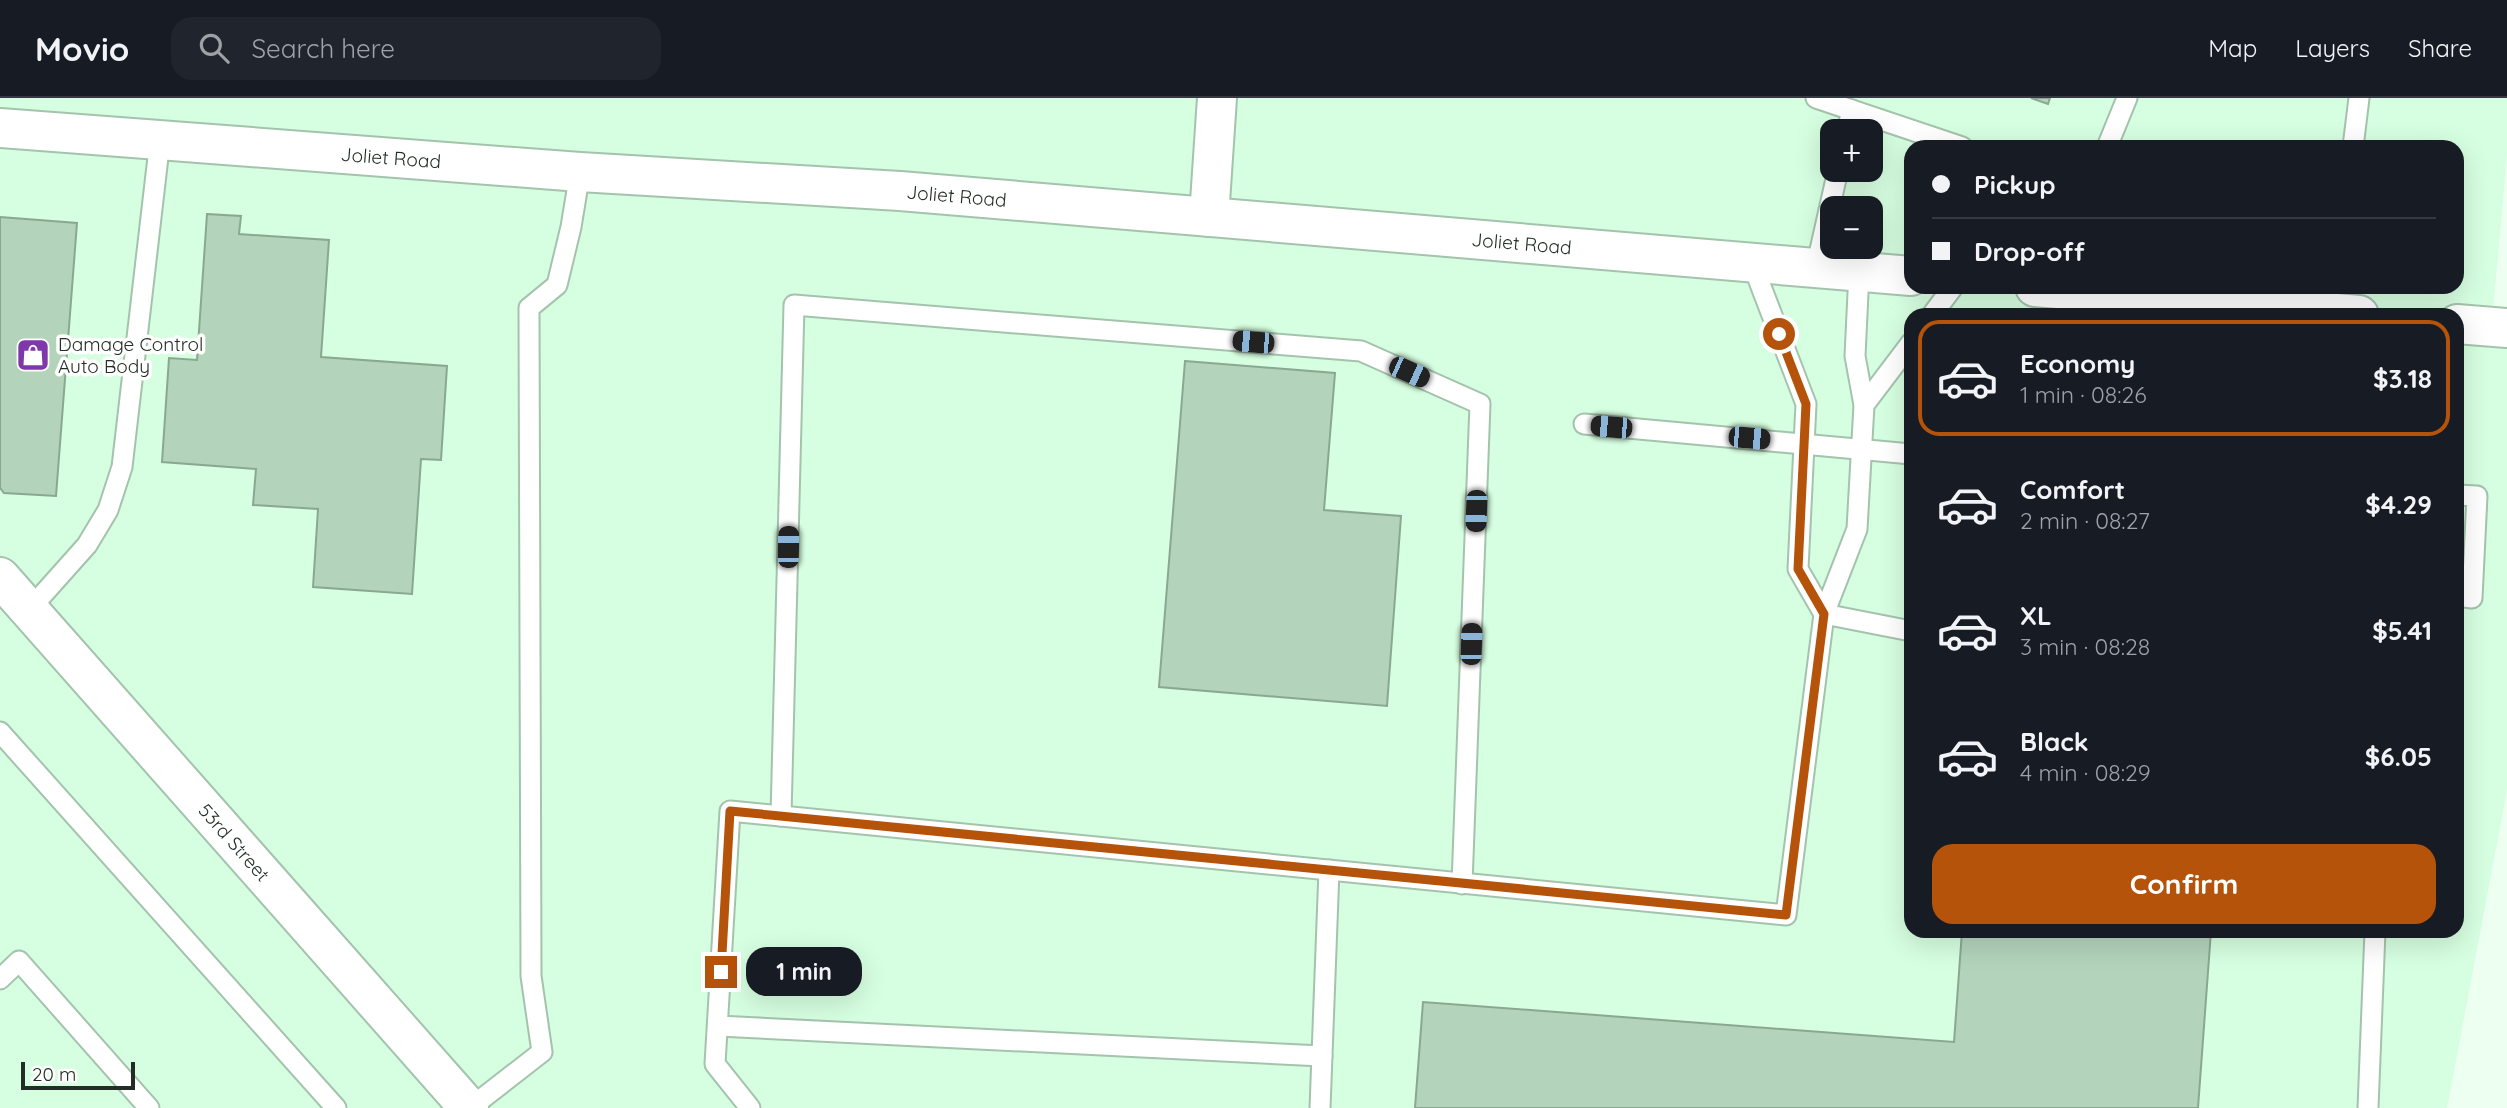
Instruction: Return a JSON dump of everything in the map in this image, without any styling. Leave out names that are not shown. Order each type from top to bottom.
[{"type":"main road","points":[[1209,217],[1216,98]]},
{"type":"main road","name":"Joliet Road","points":[[0,128],[580,172],[900,191],[1904,275]]},
{"type":"main road","points":[[2116,294],[2278,308]]},
{"type":"main road","points":[[2464,325],[2507,328]]},
{"type":"main road","name":"53rd Street","points":[[0,577],[470,1108]]},
{"type":"lane","points":[[1816,98],[1941,140]]},
{"type":"lane","points":[[2110,140],[2127,98]]},
{"type":"lane","points":[[2354,140],[2359,98]]},
{"type":"lane","points":[[1850,119],[1852,110]]},
{"type":"lane","points":[[29,610],[87,545],[108,510],[122,467],[160,140]]},
{"type":"lane","points":[[470,1108],[542,1052],[531,976],[529,308],[557,285],[572,227],[580,172]]},
{"type":"lane","points":[[1816,268],[1835,182]]},
{"type":"lane","points":[[1752,263],[1806,404],[1798,569],[1824,614],[1904,630]]},
{"type":"lane","points":[[750,1108],[715,1064],[730,811],[1786,915],[1824,614],[1857,529],[1864,405],[1855,356],[1859,272]]},
{"type":"lane","points":[[781,816],[794,305],[1361,351],[1480,404],[1462,884]]},
{"type":"lane","points":[[1864,405],[1904,352]]},
{"type":"lane","points":[[1584,424],[1904,453]]},
{"type":"lane","points":[[2464,495],[2477,496],[2472,598],[2464,597]]},
{"type":"lane","points":[[0,732],[336,1108]]},
{"type":"lane","points":[[1320,1108],[1329,870]]},
{"type":"lane","points":[[2368,1108],[2375,938]]},
{"type":"lane","points":[[0,979],[19,961],[149,1108]]},
{"type":"lane","points":[[718,1026],[1322,1056]]},
{"type":"shaded area","points":[[0,98],[2507,98],[2507,155],[2491,332],[2507,334],[2507,790],[2447,1108],[0,1108]]},
{"type":"building","points":[[2031,98],[2050,98],[2048,104]]},
{"type":"building","points":[[207,214],[241,216],[239,234],[329,240],[321,357],[447,366],[441,460],[421,459],[412,594],[313,587],[318,509],[253,505],[256,469],[162,462],[169,358],[197,360]]},
{"type":"building","name":"Damage Control Auto Body","points":[[0,217],[77,223],[56,496],[4,493],[0,488]]},
{"type":"building","points":[[1185,361],[1335,373],[1324,510],[1401,516],[1387,706],[1159,687]]},
{"type":"building","points":[[1961,938],[2210,938],[2198,1108],[1415,1108],[1423,1002],[1954,1042]]},
{"type":"place","name":"Damage Control Auto Body","points":[[33,355]]},
{"type":"route","points":[[721,972],[730,811],[1786,915],[1824,614],[1798,569],[1806,404],[1779,334]]}]
